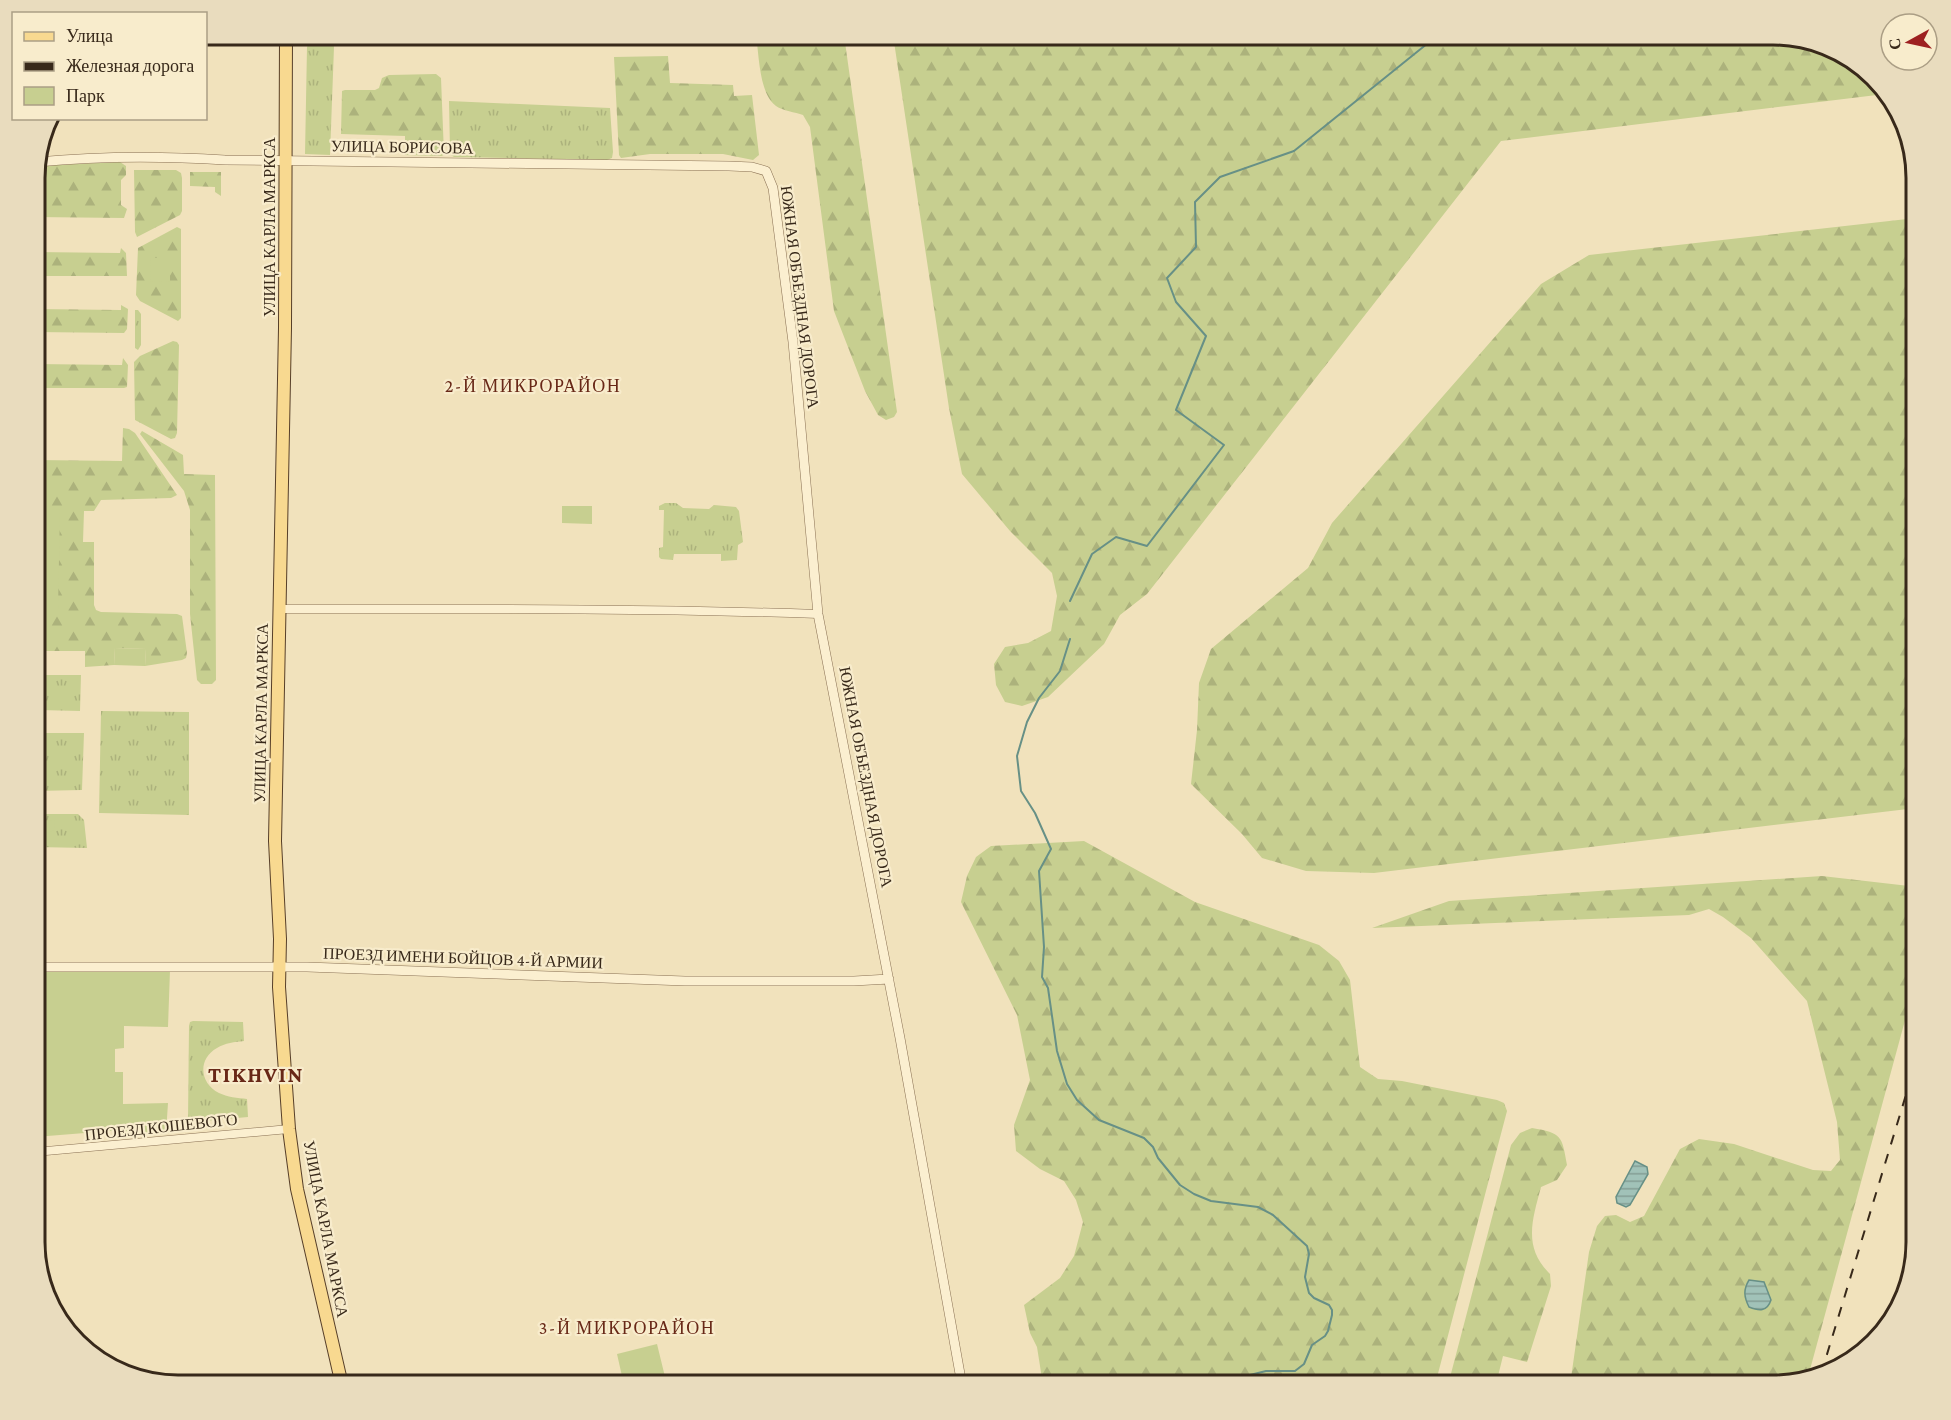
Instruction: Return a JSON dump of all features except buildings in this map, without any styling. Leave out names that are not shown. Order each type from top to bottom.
[{"type":"main road","name":"УЛИЦА КАРЛА МАРКСА","points":[[286,45],[285,328],[275,832],[279,966],[289,1129],[297,1189],[339,1375]]},
{"type":"street","name":"УЛИЦА БОРИСОВА","points":[[46,162],[132,158],[729,166],[766,171]]},
{"type":"street","name":"ЮЖНАЯ ОБЪЕЗДНАЯ ДОРОГА","points":[[766,171],[773,188],[792,325],[818,614],[889,979],[960,1375]]},
{"type":"street","points":[[280,609],[755,610],[818,614]]},
{"type":"street","name":"ПРОЕЗД ИМЕНИ БОЙЦОВ 4-Й АРМИИ","points":[[45,967],[279,966],[644,980],[854,981],[889,979]]},
{"type":"street","name":"ПРОЕЗД КОШЕВОГО","points":[[45,1151],[289,1129]]},
{"type":"green space","points":[[308,45],[334,45],[334,47],[330,155],[305,154]]},
{"type":"green space","points":[[757,45],[845,45],[897,412],[894,417],[886,420],[878,415],[865,391],[834,311],[810,127],[803,115],[779,108],[770,100],[761,73]]},
{"type":"green space","points":[[895,45],[1782,45],[1816,52],[1832,59],[1854,72],[1877,95],[1501,141],[1147,594],[1120,615],[1104,644],[1048,697],[1022,706],[1005,702],[996,685],[994,664],[1005,647],[1028,643],[1051,631],[1057,596],[1052,573],[1010,531],[962,474],[949,408]]},
{"type":"green space","points":[[668,56],[670,83],[733,85],[734,96],[752,95],[759,155],[753,160],[723,154],[650,154],[621,158],[614,57]]},
{"type":"green space","points":[[436,74],[441,78],[444,154],[442,156],[405,155],[405,136],[341,134],[342,91],[375,90],[379,88],[382,78],[389,75]]},
{"type":"green space","points":[[449,101],[610,108],[612,158],[607,160],[454,157],[450,150]]},
{"type":"green space","points":[[120,162],[126,166],[126,175],[121,180],[121,205],[127,209],[124,218],[45,217],[46,166]]},
{"type":"green space","points":[[134,170],[176,170],[181,173],[182,178],[180,215],[137,237],[135,232]]},
{"type":"green space","points":[[190,172],[221,172],[221,196],[215,192],[215,187],[190,186]]},
{"type":"green space","points":[[1906,219],[1906,809],[1374,873],[1306,871],[1262,858],[1242,834],[1191,784],[1199,683],[1211,649],[1308,568],[1332,523],[1541,284],[1589,255]]},
{"type":"green space","points":[[177,227],[181,229],[181,318],[178,321],[140,301],[136,295],[138,248]]},
{"type":"green space","points":[[121,248],[126,253],[127,276],[45,276],[45,252],[120,253]]},
{"type":"green space","points":[[150,258],[170,258],[170,281],[151,282]]},
{"type":"green space","points":[[121,305],[128,309],[127,329],[124,333],[45,332],[45,309],[121,310]]},
{"type":"green space","points":[[135,310],[141,314],[141,345],[138,350],[135,348]]},
{"type":"green space","points":[[173,341],[179,345],[177,433],[175,438],[171,439],[135,420],[134,362],[140,356]]},
{"type":"green space","points":[[123,358],[128,365],[127,387],[124,388],[45,388],[45,364],[122,365]]},
{"type":"green space","points":[[123,428],[135,433],[177,495],[171,498],[101,500],[94,511],[84,511],[83,542],[94,542],[94,605],[96,610],[101,612],[182,616],[187,653],[186,658],[182,660],[145,666],[146,649],[115,648],[114,665],[85,667],[85,651],[45,651],[45,460],[122,461]]},
{"type":"green space","points":[[142,431],[183,455],[184,474],[215,475],[216,680],[212,684],[201,684],[197,680],[190,614],[190,510],[184,491],[140,434]]},
{"type":"green space","points":[[665,503],[676,503],[683,508],[709,509],[714,505],[736,507],[739,511],[743,542],[738,545],[737,560],[721,561],[721,554],[674,554],[673,560],[661,559],[659,548],[663,547],[664,510],[659,510],[659,506]]},
{"type":"green space","points":[[562,506],[592,506],[592,524],[562,523]]},
{"type":"green space","points":[[45,509],[60,510],[58,609],[45,609]]},
{"type":"green space","points":[[115,648],[146,649],[145,666],[114,665]]},
{"type":"green space","points":[[45,675],[81,675],[80,711],[45,710]]},
{"type":"green space","points":[[101,711],[189,712],[189,815],[99,813]]},
{"type":"green space","points":[[45,733],[84,733],[82,790],[45,791]]},
{"type":"green space","points":[[45,814],[78,814],[84,820],[87,848],[45,847]]},
{"type":"green space","points":[[45,820],[55,821],[54,830],[45,834]]},
{"type":"green space","points":[[1084,841],[1195,902],[1319,945],[1339,961],[1350,980],[1360,1067],[1378,1079],[1402,1081],[1504,1103],[1507,1111],[1438,1375],[1041,1375],[1037,1347],[1030,1333],[1024,1305],[1060,1278],[1074,1256],[1083,1222],[1076,1200],[1064,1181],[1040,1169],[1016,1151],[1014,1125],[1030,1080],[1017,1015],[961,902],[967,876],[976,857],[991,846]]},
{"type":"green space","points":[[1822,876],[1906,886],[1906,1017],[1810,1369],[1773,1375],[1571,1375],[1589,1252],[1597,1226],[1605,1216],[1616,1215],[1630,1222],[1644,1216],[1680,1149],[1699,1139],[1734,1144],[1813,1170],[1831,1171],[1840,1160],[1837,1122],[1807,1001],[1751,938],[1709,909],[1689,915],[1372,928],[1449,901]]},
{"type":"green space","points":[[170,970],[168,1027],[124,1026],[124,1048],[115,1049],[115,1072],[123,1072],[123,1104],[168,1103],[166,1133],[128,1136],[122,1130],[45,1136],[45,971]]},
{"type":"green space","points":[[193,1021],[243,1022],[244,1041],[217,1048],[206,1058],[203,1071],[208,1084],[219,1093],[247,1099],[248,1117],[193,1122],[188,1120],[189,1026]]},
{"type":"green space","points":[[1532,1128],[1555,1134],[1564,1148],[1567,1165],[1557,1180],[1541,1187],[1533,1222],[1533,1244],[1541,1264],[1550,1274],[1551,1286],[1527,1362],[1503,1356],[1498,1375],[1451,1375],[1511,1145],[1520,1133]]},
{"type":"green space","points":[[657,1344],[665,1375],[622,1375],[617,1354]]},
{"type":"water","points":[[1635,1161],[1647,1167],[1648,1174],[1630,1205],[1626,1207],[1617,1203],[1616,1197]]},
{"type":"water","points":[[1749,1280],[1764,1282],[1771,1300],[1765,1309],[1749,1307],[1745,1294]]},
{"type":"waterway","points":[[1070,601],[1092,554],[1116,537],[1147,546],[1224,445],[1176,410],[1206,336],[1176,302],[1167,278],[1196,247],[1195,202],[1220,177],[1294,151],[1426,45]]},
{"type":"waterway","points":[[1070,639],[1060,671],[1039,698],[1027,722],[1017,756],[1021,791],[1035,813],[1051,849],[1039,871],[1044,947],[1042,977],[1048,988],[1057,1051],[1067,1084],[1077,1100],[1099,1120],[1144,1138],[1180,1185],[1211,1201],[1258,1207],[1273,1215],[1307,1246],[1309,1254],[1305,1277],[1309,1293],[1329,1305],[1332,1310],[1328,1331],[1312,1345],[1304,1364],[1295,1371],[1266,1371],[1250,1375]]},
{"type":"railway","points":[[1824,1365],[1906,1095]]},
{"type":"district","name":"2-Й МИКРОРАЙОН","points":[[533,386]]},
{"type":"district","name":"TIKHVIN","points":[[256,1074]]},
{"type":"district","name":"3-Й МИКРОРАЙОН","points":[[627,1328]]}]
